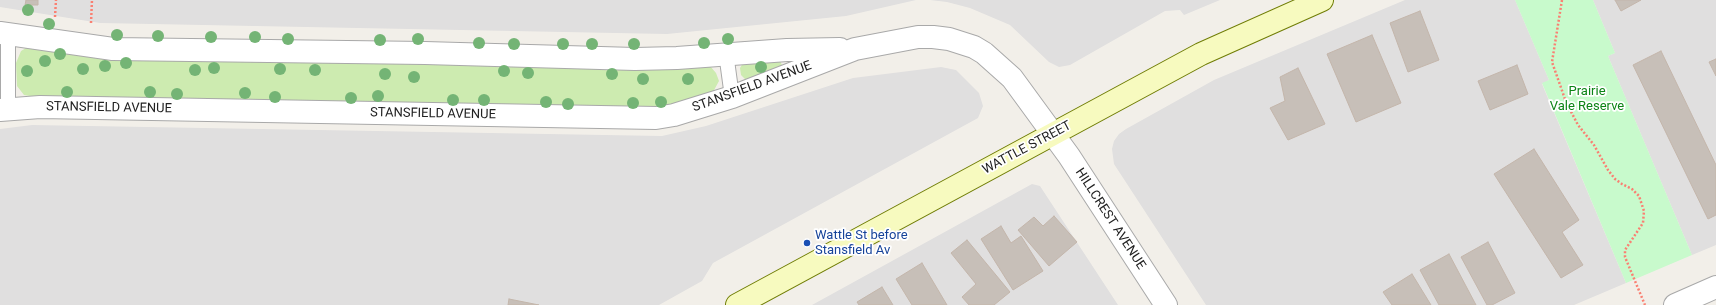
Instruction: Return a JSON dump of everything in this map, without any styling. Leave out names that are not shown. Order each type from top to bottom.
[{"type":"main road","name":"WATTLE STREET","points":[[737,305],[1201,54],[1322,0]]},
{"type":"street","name":"STANSFIELD AVENUE","points":[[4,33],[113,49],[677,58],[726,53],[855,49]]},
{"type":"street","name":"STANSFIELD AVENUE","points":[[4,109],[656,118],[674,115],[732,98],[855,49],[886,42],[933,36],[949,39],[974,47],[994,61],[1012,78],[1053,133]]},
{"type":"street","name":"HILLCREST AVENUE","points":[[1053,133],[1166,305]]},
{"type":"street","points":[[1675,305],[1716,287]]},
{"type":"lane","points":[[4,33],[4,109]]},
{"type":"lane","points":[[726,53],[732,98]]},
{"type":"path","points":[[55,21],[56,0]]},
{"type":"path","points":[[91,28],[92,0]]},
{"type":"path","points":[[1562,0],[1552,62],[1566,102],[1578,125],[1594,145],[1608,170],[1615,179],[1632,188],[1639,196],[1644,211],[1643,222],[1625,250],[1626,257],[1645,305]]},
{"type":"shaded area","points":[[0,0],[916,0],[846,16],[667,34],[100,23],[0,7]]},
{"type":"shaded area","points":[[930,0],[1220,0],[1184,15],[1180,10],[1165,11],[1070,65],[1059,67],[1049,62],[1010,25],[970,8],[947,2]]},
{"type":"shaded area","points":[[1405,0],[1515,0],[1549,80],[1542,84],[1626,283],[1574,305],[1206,305],[1114,164],[1112,149],[1114,141],[1119,134],[1126,129],[1214,80]]},
{"type":"shaded area","points":[[1593,0],[1716,0],[1716,245],[1692,255],[1608,56],[1615,53]]},
{"type":"shaded area","points":[[941,67],[956,70],[979,93],[983,106],[978,118],[713,263],[702,281],[659,305],[0,305],[0,129],[32,125],[662,136],[706,126],[853,78]]},
{"type":"shaded area","points":[[1032,184],[1040,186],[1118,305],[812,305]]},
{"type":"green space","name":"Prairie Vale Reserve","points":[[1515,0],[1593,0],[1615,53],[1608,56],[1692,255],[1626,283],[1542,83],[1549,80]]},
{"type":"green space","points":[[26,48],[710,66],[716,73],[719,81],[713,92],[669,107],[625,108],[36,97],[24,95],[17,86],[16,63],[21,51]]},
{"type":"green space","points":[[780,61],[782,65],[781,70],[747,81],[741,75],[740,68],[743,63]]},
{"type":"building","points":[[26,0],[38,0],[38,5],[25,5]]},
{"type":"building","points":[[1615,0],[1641,0],[1621,11]]},
{"type":"building","points":[[1420,11],[1439,60],[1408,72],[1390,23]]},
{"type":"building","points":[[1372,35],[1401,103],[1356,122],[1327,54]]},
{"type":"building","points":[[1661,51],[1716,165],[1716,215],[1708,219],[1633,65]]},
{"type":"building","points":[[1716,59],[1716,76],[1709,62]]},
{"type":"building","points":[[1517,65],[1528,94],[1490,110],[1478,81]]},
{"type":"building","points":[[1298,68],[1325,124],[1288,140],[1270,108],[1285,101],[1280,77]]},
{"type":"building","points":[[1534,149],[1579,220],[1562,232],[1583,265],[1561,278],[1494,174]]},
{"type":"building","points":[[1054,216],[1077,242],[1049,266],[1018,230],[1034,217],[1043,226]]},
{"type":"building","points":[[1001,226],[1011,243],[1021,236],[1043,271],[1013,290],[981,239]]},
{"type":"building","points":[[967,240],[1010,292],[994,305],[969,305],[962,297],[976,284],[951,253]]},
{"type":"building","points":[[1488,242],[1515,293],[1492,305],[1487,305],[1461,257]]},
{"type":"building","points":[[1449,254],[1476,305],[1439,305],[1420,270]]},
{"type":"building","points":[[922,263],[947,305],[912,305],[896,279]]},
{"type":"building","points":[[1412,274],[1431,305],[1392,305],[1383,292]]},
{"type":"building","points":[[882,287],[893,305],[859,305],[857,302]]},
{"type":"building","points":[[509,299],[539,305],[508,305]]},
{"type":"place","name":"Wattle St before Stansfield Av","points":[[807,243]]}]
